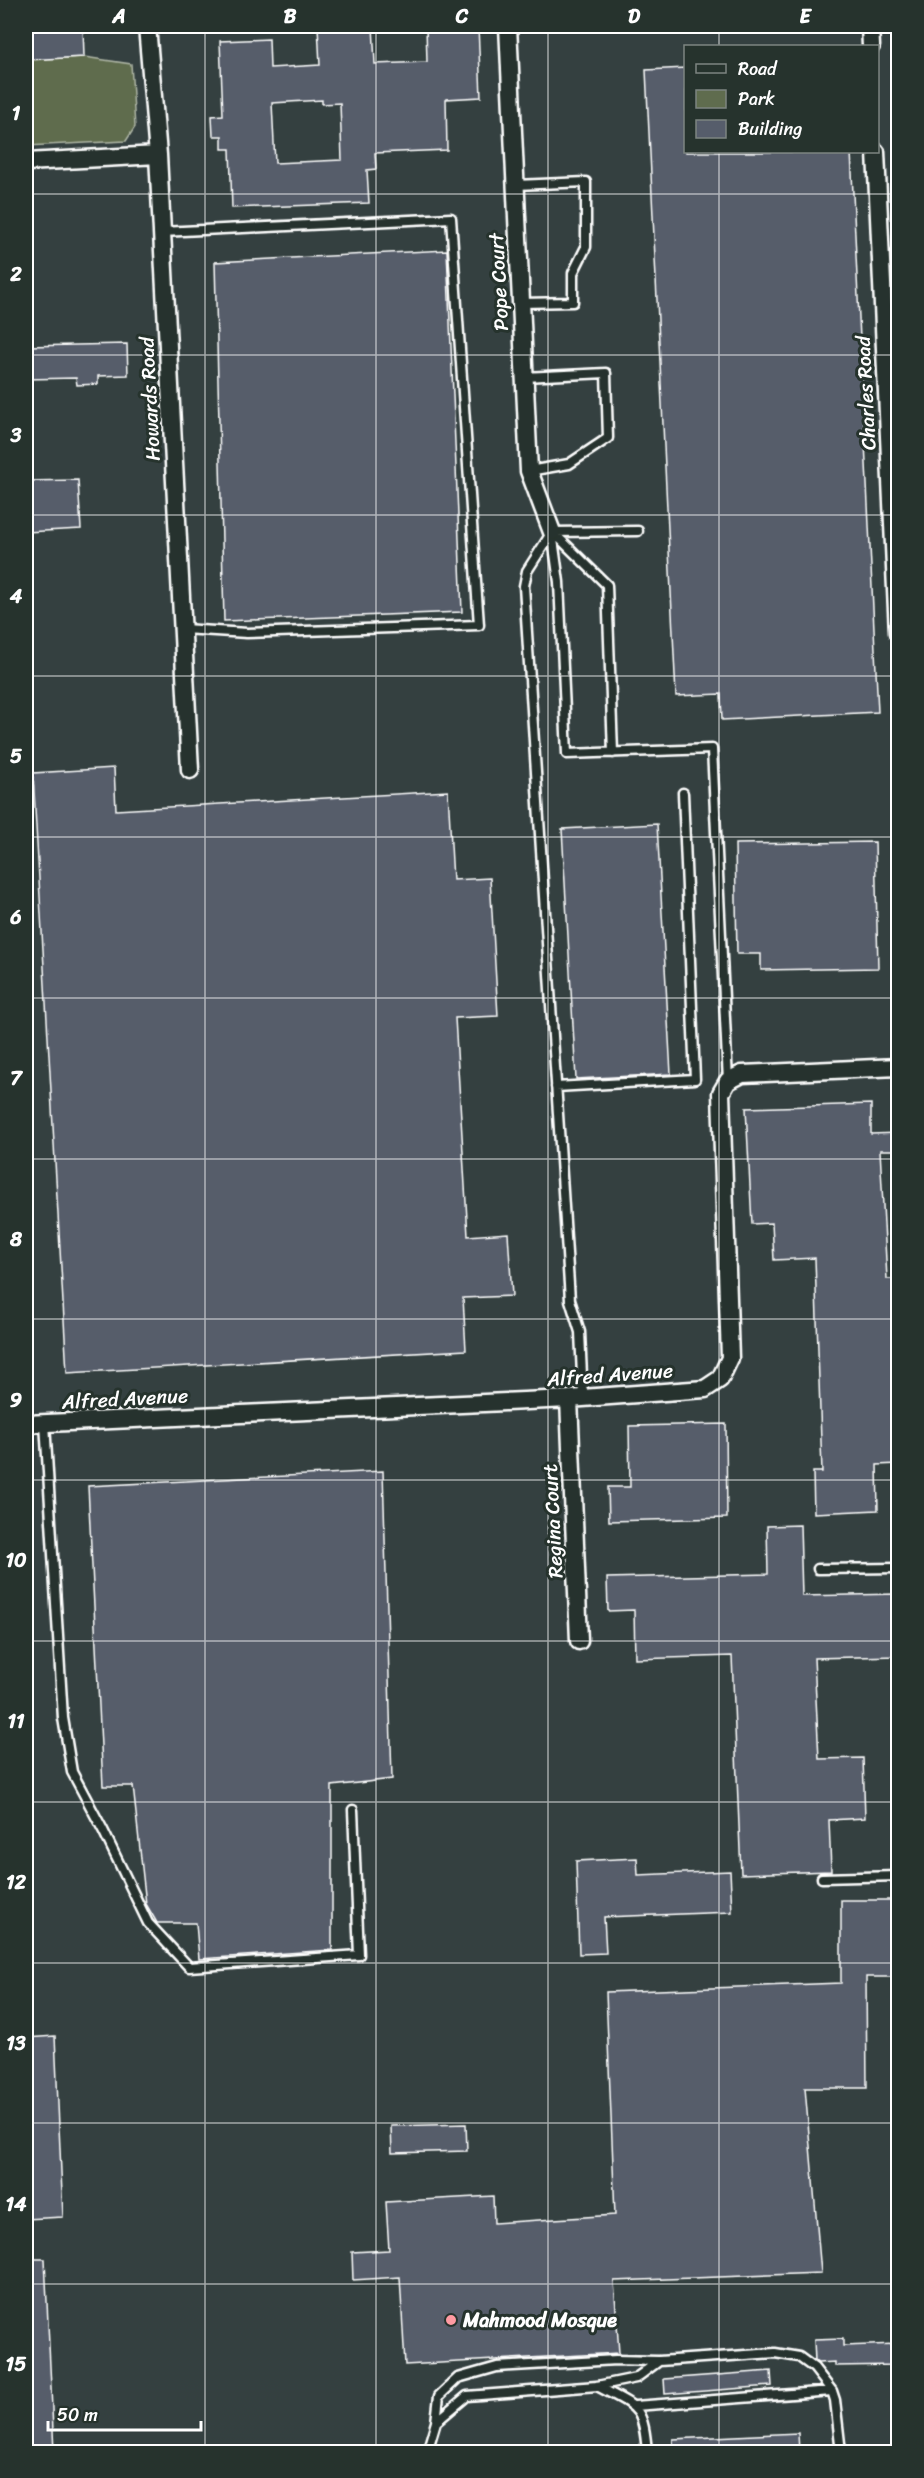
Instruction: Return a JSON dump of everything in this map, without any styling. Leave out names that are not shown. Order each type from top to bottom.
[{"type":"street","name":"Howards Road","points":[[147,26],[158,155],[190,770]]},
{"type":"street","name":"Pope Court","points":[[508,26],[529,471],[552,532]]},
{"type":"street","points":[[870,26],[871,45]]},
{"type":"street","name":"Charles Road","points":[[876,153],[898,633]]},
{"type":"street","points":[[26,162],[158,155]]},
{"type":"street","points":[[728,1081],[742,1074],[898,1067]]},
{"type":"street","name":"Alfred Avenue","points":[[26,1424],[576,1399],[705,1389],[720,1379],[730,1358],[721,1093],[728,1081]]},
{"type":"street","name":"Regina Court","points":[[576,1399],[579,1641]]},
{"type":"lane","points":[[516,185],[586,182],[586,247],[573,273],[573,302],[521,303]]},
{"type":"lane","points":[[162,232],[451,218],[479,625],[247,633],[183,628]]},
{"type":"lane","points":[[525,377],[606,373],[608,438],[569,464],[529,471]]},
{"type":"lane","points":[[552,532],[638,531]]},
{"type":"lane","points":[[552,532],[559,582],[567,754],[712,749],[728,1081]]},
{"type":"lane","points":[[552,532],[607,585],[613,753]]},
{"type":"lane","points":[[552,532],[527,571],[524,586],[570,1300],[580,1332],[576,1399]]},
{"type":"lane","points":[[556,1087],[695,1079],[683,793]]},
{"type":"lane","points":[[45,1423],[63,1718],[72,1772],[148,1923],[189,1967],[359,1955],[353,1810]]},
{"type":"lane","points":[[818,1569],[898,1568]]},
{"type":"lane","points":[[822,1878],[898,1876]]},
{"type":"lane","points":[[427,2452],[436,2422],[439,2396],[458,2378],[497,2367],[616,2360],[658,2361],[775,2353],[798,2357],[814,2368],[832,2391],[841,2452]]},
{"type":"lane","points":[[436,2422],[467,2396],[597,2386],[636,2378],[658,2361]]},
{"type":"lane","points":[[597,2386],[635,2406],[832,2391]]},
{"type":"lane","points":[[635,2406],[645,2424],[647,2452]]},
{"type":"green space","points":[[84,57],[131,64],[135,127],[126,141],[26,146],[26,60]]},
{"type":"building","points":[[26,26],[83,26],[84,57],[26,60]]},
{"type":"building","points":[[318,26],[373,26],[375,64],[427,62],[426,26],[478,26],[481,97],[446,99],[447,150],[375,153],[376,169],[367,170],[369,203],[232,208],[230,149],[222,149],[222,136],[213,136],[212,116],[223,115],[220,41],[269,39],[270,68],[320,65]],"holes":[[[322,100],[322,104],[340,103],[342,160],[275,163],[272,103]]]},
{"type":"building","points":[[684,68],[684,153],[851,153],[878,712],[722,720],[721,694],[676,696],[646,70]]},
{"type":"building","points":[[447,250],[462,612],[224,621],[215,262]]},
{"type":"building","points":[[127,344],[128,375],[98,376],[98,384],[77,385],[76,378],[26,379],[26,346]]},
{"type":"building","points":[[78,480],[81,529],[26,532],[26,481]]},
{"type":"building","points":[[114,768],[116,810],[448,791],[453,880],[490,878],[498,1016],[455,1018],[468,1236],[508,1233],[512,1296],[463,1298],[466,1350],[67,1373],[33,773]]},
{"type":"building","points":[[657,824],[671,1074],[576,1079],[562,829]]},
{"type":"building","points":[[875,842],[878,968],[761,970],[761,954],[737,954],[735,844]]},
{"type":"building","points":[[871,1104],[871,1134],[898,1133],[898,1150],[880,1150],[887,1279],[896,1279],[898,1464],[877,1465],[878,1510],[814,1513],[813,1472],[822,1472],[815,1258],[774,1260],[772,1223],[752,1224],[746,1108]]},
{"type":"building","points":[[726,1424],[727,1518],[609,1521],[608,1487],[630,1487],[629,1426]]},
{"type":"building","points":[[383,1471],[392,1779],[332,1786],[332,1950],[199,1959],[196,1923],[157,1923],[146,1904],[133,1786],[103,1786],[88,1486]]},
{"type":"building","points":[[800,1525],[802,1596],[898,1594],[898,1656],[814,1658],[819,1759],[863,1758],[865,1818],[829,1820],[831,1871],[741,1874],[732,1656],[635,1659],[634,1610],[608,1611],[607,1578],[768,1574],[767,1526]]},
{"type":"building","points":[[637,1858],[638,1875],[730,1871],[732,1912],[604,1917],[606,1953],[579,1954],[576,1861]]},
{"type":"building","points":[[841,1900],[898,1900],[898,1977],[866,1977],[867,2088],[805,2088],[821,2273],[614,2281],[619,2353],[405,2365],[400,2277],[353,2280],[352,2252],[389,2250],[386,2202],[493,2196],[494,2223],[615,2215],[606,1992],[841,1983]]},
{"type":"building","points":[[55,2036],[63,2217],[26,2219],[26,2038]]},
{"type":"building","points":[[466,2124],[467,2151],[392,2153],[391,2126]]},
{"type":"building","points":[[26,2259],[45,2259],[54,2452],[26,2452]]},
{"type":"building","points":[[843,2339],[843,2346],[898,2344],[898,2365],[835,2366],[835,2362],[818,2363],[815,2361],[814,2340]]},
{"type":"building","points":[[771,2371],[772,2386],[665,2394],[664,2379]]},
{"type":"building","points":[[798,2433],[799,2452],[674,2452],[673,2439]]},
{"type":"place","name":"Mahmood Mosque","points":[[451,2320]]}]
